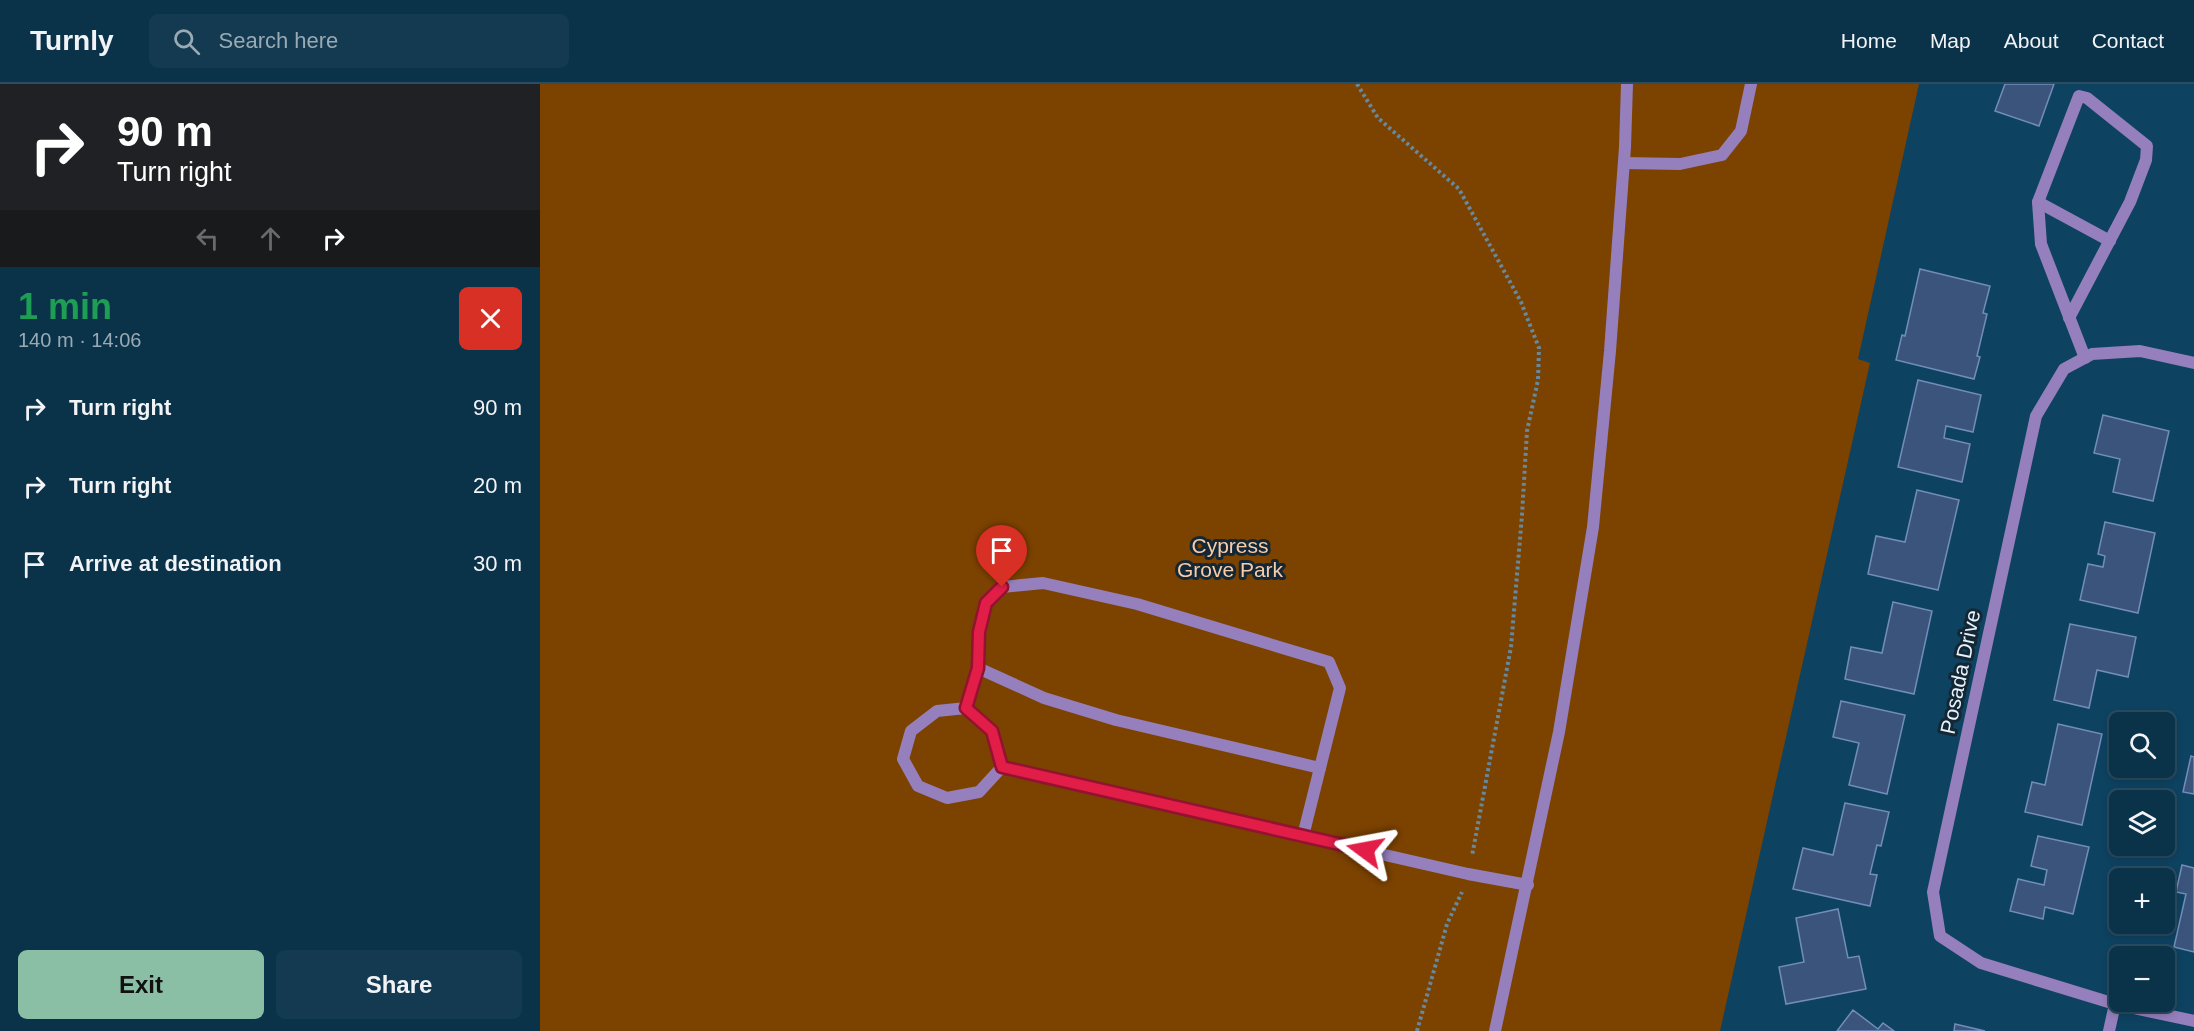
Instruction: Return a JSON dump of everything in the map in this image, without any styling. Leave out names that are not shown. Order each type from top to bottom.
[{"type":"street","points":[[1495,1031],[1559,732],[1593,527],[1624,163],[1627,84]]},
{"type":"street","points":[[1624,163],[1680,164],[1722,155],[1740,131],[1751,84]]},
{"type":"street","points":[[2069,318],[2130,202],[2146,160],[2147,146],[2087,98],[2079,96],[2038,202],[2041,244],[2069,318],[2085,358],[2092,354],[2140,351],[2194,363]]},
{"type":"street","points":[[2038,202],[2110,241]]},
{"type":"street","name":"Posada Drive","points":[[2085,358],[2064,369],[2036,416],[1933,892],[1940,936],[1981,963],[2109,1002]]},
{"type":"street","points":[[966,708],[978,668],[979,632],[986,603],[1002,587],[1044,582],[1148,607],[1329,663],[1340,688],[1303,836]]},
{"type":"street","points":[[978,668],[1044,698],[1116,720],[1320,768]]},
{"type":"street","points":[[966,708],[992,731],[1002,767],[979,792],[947,798],[918,786],[903,759],[911,731],[936,711],[966,708]]},
{"type":"street","points":[[1002,767],[1468,874],[1528,885]]},
{"type":"street","points":[[2109,1031],[2113,1012]]},
{"type":"street","points":[[2152,1012],[2194,1021]]},
{"type":"path","points":[[1357,84],[1378,118],[1459,189],[1521,302],[1539,348],[1538,380],[1527,431],[1510,647],[1468,874],[1465,886],[1447,924],[1417,1031]]},
{"type":"green space","name":"Cypress Grove Park","points":[[540,84],[1919,84],[1858,359],[1870,363],[1720,1031],[540,1031]]},
{"type":"building","points":[[2005,84],[2054,84],[2039,126],[1995,111]]},
{"type":"building","points":[[1920,269],[1990,286],[1983,313],[1987,314],[1974,379],[1896,360],[1902,335],[1905,336]]},
{"type":"building","points":[[1918,380],[1981,395],[1973,432],[1946,426],[1944,438],[1970,444],[1962,482],[1898,467]]},
{"type":"building","points":[[2103,415],[2169,431],[2153,501],[2113,492],[2120,459],[2094,453]]},
{"type":"building","points":[[1917,490],[1959,500],[1938,590],[1868,574],[1876,536],[1905,542]]},
{"type":"building","points":[[2105,522],[2155,533],[2138,613],[2080,600],[2088,564],[2103,567],[2105,556],[2098,554]]},
{"type":"building","points":[[1893,602],[1932,611],[1914,694],[1845,679],[1851,647],[1882,653]]},
{"type":"building","points":[[2070,624],[2136,637],[2128,677],[2097,670],[2089,708],[2054,700]]},
{"type":"building","points":[[1841,701],[1905,715],[1887,794],[1849,785],[1859,743],[1833,737]]},
{"type":"building","points":[[2058,724],[2102,734],[2082,825],[2025,812],[2032,782],[2045,785]]},
{"type":"building","points":[[2191,756],[2194,757],[2194,794],[2183,792]]},
{"type":"building","points":[[1845,803],[1889,812],[1881,846],[1877,845],[1870,874],[1877,875],[1870,906],[1793,889],[1803,848],[1833,855]]},
{"type":"building","points":[[2038,836],[2089,847],[2073,914],[2045,907],[2043,919],[2010,911],[2018,879],[2044,885],[2047,870],[2031,866]]},
{"type":"building","points":[[2182,865],[2194,868],[2194,952],[2174,946],[2186,894],[2176,892]]},
{"type":"building","points":[[1838,909],[1848,958],[1859,956],[1866,989],[1786,1004],[1779,967],[1804,962],[1796,918]]},
{"type":"building","points":[[1853,1010],[1878,1029],[1883,1023],[1894,1031],[1837,1031]]},
{"type":"building","points":[[1955,1024],[1985,1031],[1954,1031]]},
{"type":"route","points":[[1002,587],[986,603],[979,632],[978,668],[966,708],[992,731],[1002,767],[1365,850]]}]
